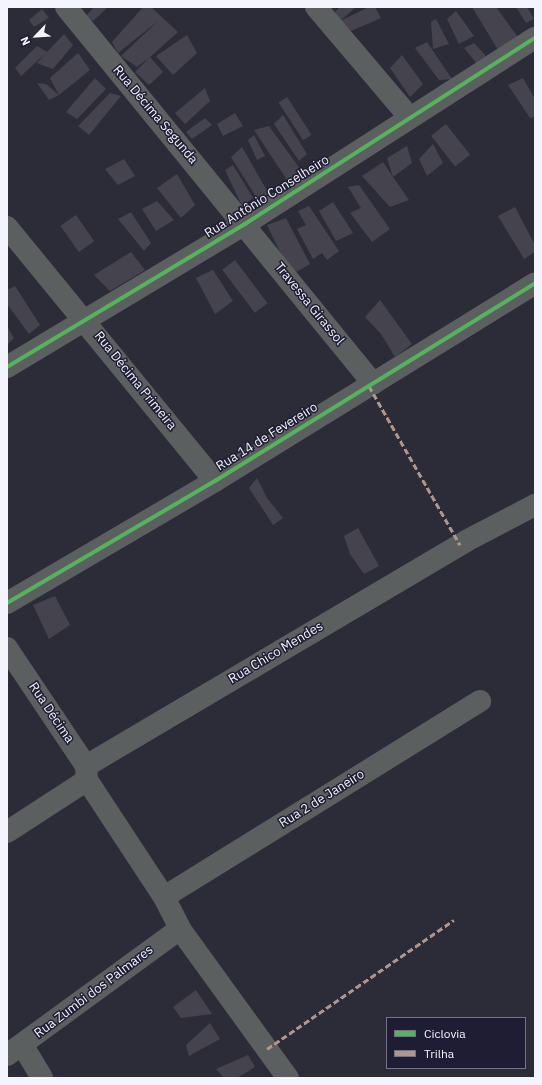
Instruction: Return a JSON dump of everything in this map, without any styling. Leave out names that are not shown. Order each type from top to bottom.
[{"type":"street","name":"Rua Décima Segunda","points":[[66,7],[245,224]]},
{"type":"street","points":[[316,7],[410,118]]},
{"type":"street","name":"Rua Antônio Conselheiro","points":[[7,366],[245,224],[535,38]]},
{"type":"street","name":"Travessa Girassol","points":[[245,224],[373,384]]},
{"type":"street","name":"Rua Décima Primeira","points":[[7,227],[84,319],[215,481]]},
{"type":"street","name":"Rua 14 de Fevereiro","points":[[7,603],[215,481],[535,283]]},
{"type":"street","name":"Rua Chico Mendes","points":[[7,832],[87,773],[466,541],[535,505]]},
{"type":"street","name":"Rua Décima","points":[[7,648],[87,773]]},
{"type":"street","name":"Rua 2 de Janeiro","points":[[164,897],[480,701]]},
{"type":"street","points":[[87,773],[164,897],[180,928],[288,1078]]},
{"type":"street","name":"Rua Zumbi dos Palmares","points":[[15,1050],[180,928]]},
{"type":"street","points":[[15,1050],[42,1078]]},
{"type":"building","points":[[94,7],[108,7],[93,21],[86,16]]},
{"type":"building","points":[[143,7],[151,7],[178,32],[137,67],[121,56],[158,21],[118,53],[112,42]]},
{"type":"building","points":[[340,7],[356,7],[340,21],[334,13]]},
{"type":"building","points":[[369,7],[375,7],[381,18],[351,31],[340,21]]},
{"type":"building","points":[[472,7],[496,7],[520,40],[500,53]]},
{"type":"building","points":[[516,7],[527,7],[534,19],[526,23]]},
{"type":"building","points":[[42,9],[49,18],[34,27],[29,20]]},
{"type":"building","points":[[456,11],[474,36],[459,44],[447,19]]},
{"type":"building","points":[[436,19],[449,44],[433,49],[431,22]]},
{"type":"building","points":[[64,34],[73,45],[53,69],[37,63],[45,54],[21,76],[15,68],[37,46],[47,52]]},
{"type":"building","points":[[187,35],[197,53],[173,75],[156,56]]},
{"type":"building","points":[[427,42],[452,79],[439,80],[415,48]]},
{"type":"building","points":[[474,43],[487,57],[477,64],[464,48]]},
{"type":"building","points":[[78,53],[90,70],[59,95],[50,78]]},
{"type":"building","points":[[402,55],[423,84],[410,97],[390,68]]},
{"type":"building","points":[[150,57],[163,72],[149,85],[135,72]]},
{"type":"building","points":[[95,78],[106,89],[77,119],[66,112]]},
{"type":"building","points":[[523,78],[535,99],[535,117],[530,118],[508,85]]},
{"type":"building","points":[[37,83],[46,84],[59,95],[49,100]]},
{"type":"building","points":[[205,88],[210,101],[185,124],[175,113]]},
{"type":"building","points":[[110,93],[121,96],[89,135],[78,126]]},
{"type":"building","points":[[287,97],[312,135],[303,140],[279,102]]},
{"type":"building","points":[[235,113],[243,126],[223,136],[217,124]]},
{"type":"building","points":[[283,115],[307,154],[299,161],[274,124]]},
{"type":"building","points":[[205,118],[212,125],[192,139],[186,132]]},
{"type":"building","points":[[446,124],[470,155],[455,166],[431,136]]},
{"type":"building","points":[[269,126],[303,173],[287,180],[254,130]]},
{"type":"building","points":[[254,135],[265,156],[257,160],[248,140]]},
{"type":"building","points":[[433,144],[443,163],[427,176],[419,159]]},
{"type":"building","points":[[407,146],[412,163],[393,177],[387,158]]},
{"type":"building","points":[[242,147],[269,194],[258,200],[231,157]]},
{"type":"building","points":[[124,159],[135,176],[118,185],[105,169]]},
{"type":"building","points":[[383,162],[409,200],[390,207],[362,176]]},
{"type":"building","points":[[233,165],[253,198],[242,206],[225,170]]},
{"type":"building","points":[[177,174],[195,205],[181,218],[157,188]]},
{"type":"building","points":[[359,185],[390,229],[372,242],[350,213],[361,208],[348,187]]},
{"type":"building","points":[[157,201],[174,220],[156,231],[142,209]]},
{"type":"building","points":[[333,202],[353,233],[336,241],[319,211]]},
{"type":"building","points":[[309,206],[339,251],[327,260],[322,253],[313,259],[297,229],[306,225],[298,211]]},
{"type":"building","points":[[515,207],[535,245],[535,252],[524,259],[498,216]]},
{"type":"building","points":[[131,212],[151,243],[144,251],[118,219]]},
{"type":"building","points":[[76,215],[94,241],[79,252],[60,226]]},
{"type":"building","points":[[286,218],[310,264],[291,275],[267,225]]},
{"type":"building","points":[[131,252],[145,270],[110,291],[94,275]]},
{"type":"building","points":[[235,260],[267,303],[255,313],[222,270]]},
{"type":"building","points":[[213,270],[233,301],[215,314],[196,278]]},
{"type":"building","points":[[15,286],[40,325],[29,334],[7,304],[7,290]]},
{"type":"building","points":[[380,300],[412,344],[395,357],[381,334],[365,317]]},
{"type":"building","points":[[7,326],[14,338],[7,345]]},
{"type":"building","points":[[257,478],[267,498],[283,518],[273,525],[249,488]]},
{"type":"building","points":[[358,528],[379,566],[364,574],[350,554],[344,536]]},
{"type":"building","points":[[55,596],[70,625],[49,639],[33,605]]},
{"type":"building","points":[[196,990],[212,1014],[181,1018],[173,1007]]},
{"type":"building","points":[[210,1023],[220,1039],[189,1056],[186,1045]]},
{"type":"building","points":[[248,1055],[255,1067],[237,1078],[224,1078],[216,1069]]},
{"type":"marked path","points":[[369,386],[460,545]]},
{"type":"marked path","points":[[267,1049],[454,920]]},
{"type":"cycle path","points":[[7,367],[245,224],[535,38]]},
{"type":"cycle path","points":[[7,603],[215,481],[535,283]]}]
